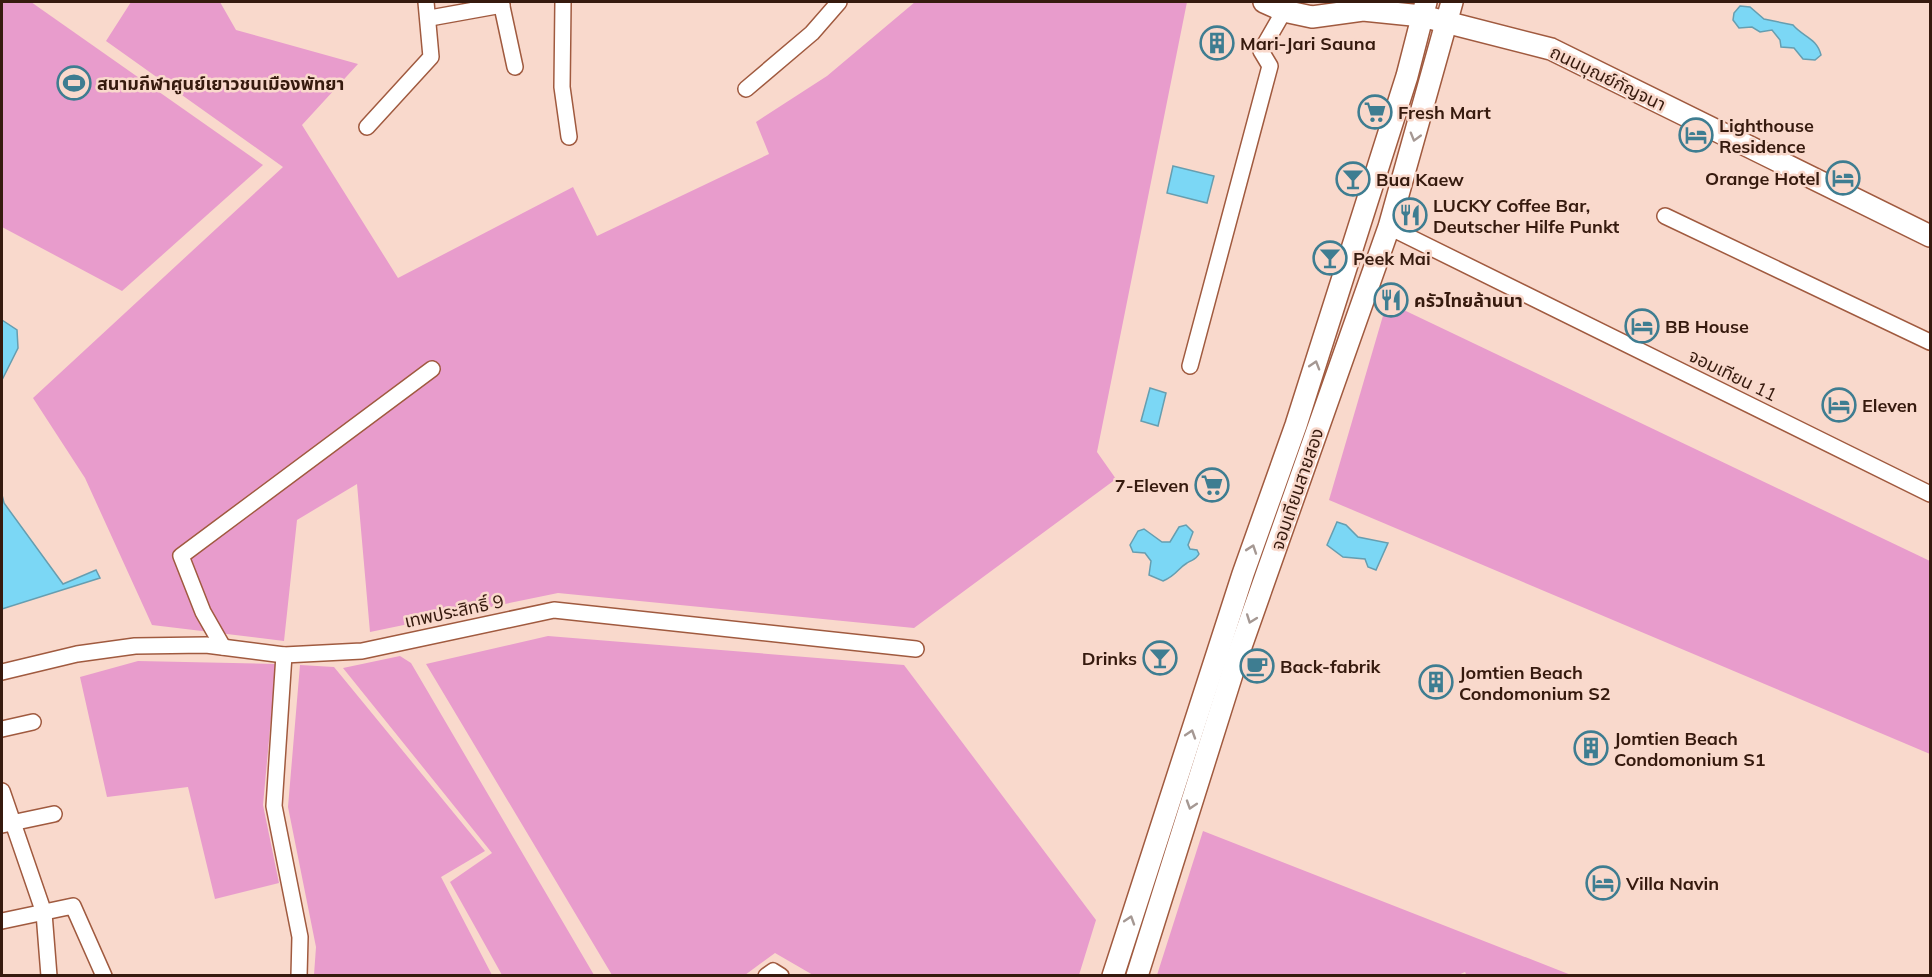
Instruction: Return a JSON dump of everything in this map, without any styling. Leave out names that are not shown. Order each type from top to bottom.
[{"type":"main road","name":"ถนนบุณย์กัญจนา","points":[[1264,2],[1284,12],[1312,17],[1363,10],[1424,9],[1447,23],[1551,49],[1930,236]]},
{"type":"main road","name":"จอมเทียนสายสอง","points":[[1113,975],[1228,652],[1389,227],[1452,2]]},
{"type":"main road","name":"จอมเทียนสายสอง","points":[[1137,975],[1228,652],[1296,425],[1407,76],[1424,9]]},
{"type":"main road","points":[[1377,167],[1404,175]]},
{"type":"street","points":[[367,127],[431,57],[430,18],[426,2]]},
{"type":"street","points":[[563,2],[562,87],[569,137]]},
{"type":"street","points":[[746,89],[812,33],[839,2]]},
{"type":"street","points":[[430,18],[502,3],[515,67]]},
{"type":"street","points":[[1190,366],[1270,66],[1261,51],[1284,12]]},
{"type":"street","points":[[1665,216],[1930,342]]},
{"type":"street","name":"จอมเทียน 11","points":[[1389,227],[1930,494]]},
{"type":"street","points":[[223,647],[203,612],[181,556],[432,369]]},
{"type":"street","name":"เทพประสิทธิ์ 9","points":[[2,672],[77,654],[135,646],[223,647],[284,655],[362,651],[554,610],[916,649]]},
{"type":"street","points":[[284,655],[274,806],[300,937],[299,975]]},
{"type":"street","points":[[2,729],[33,722]]},
{"type":"street","points":[[2,791],[7,824],[44,913],[49,975]]},
{"type":"street","points":[[7,824],[54,814]]},
{"type":"street","points":[[2,921],[73,906],[104,975]]},
{"type":"street","points":[[766,975],[773,971],[781,975]]},
{"type":"shaded area","name":"สนามกีฬาศูนย์เยาวชนเมืองพัทยา","points":[[2,2],[31,2],[263,165],[122,291],[2,227]]},
{"type":"shaded area","points":[[131,2],[220,2],[236,30],[358,64],[302,125],[398,278],[573,187],[597,236],[769,154],[756,122],[827,76],[915,2],[1187,2],[1097,452],[1116,479],[914,628],[558,593],[370,632],[357,484],[297,520],[284,641],[152,625],[85,478],[33,398],[283,167],[106,41]]},
{"type":"shaded area","points":[[1387,302],[1930,561],[1930,754],[1329,500]]},
{"type":"shaded area","points":[[548,636],[904,665],[1096,920],[1079,975],[813,975],[775,953],[745,975],[612,975],[426,664]]},
{"type":"shaded area","points":[[400,656],[411,663],[594,975],[502,975],[450,882],[492,853],[343,668]]},
{"type":"shaded area","points":[[138,661],[276,664],[263,805],[279,883],[215,899],[188,787],[107,797],[80,677]]},
{"type":"shaded area","points":[[300,665],[334,667],[485,851],[441,877],[492,975],[314,975],[316,947],[288,807]]},
{"type":"shaded area","points":[[1203,831],[1571,975],[1467,976],[1465,972],[1456,976],[1157,975]]},
{"type":"water","points":[[1740,6],[1750,7],[1764,19],[1793,25],[1813,41],[1821,55],[1815,60],[1803,59],[1794,48],[1781,47],[1780,40],[1772,30],[1760,32],[1752,27],[1739,28],[1733,20],[1734,13]]},
{"type":"water","points":[[1173,166],[1214,176],[1207,203],[1167,193]]},
{"type":"water","points":[[2,320],[17,330],[18,348],[2,380]]},
{"type":"water","points":[[1150,388],[1166,393],[1158,426],[1141,421]]},
{"type":"water","points":[[2,495],[4,503],[63,584],[96,570],[100,578],[2,609]]},
{"type":"water","points":[[1337,522],[1346,525],[1358,537],[1388,543],[1376,570],[1368,567],[1365,559],[1343,557],[1327,545]]},
{"type":"water","points":[[1186,525],[1193,532],[1188,545],[1190,549],[1197,550],[1198,556],[1163,581],[1149,575],[1151,561],[1145,553],[1133,552],[1130,545],[1138,531],[1144,529],[1162,542],[1170,542],[1179,527]]},
{"type":"place","name":"Mari-Jari Sauna","points":[[1217,43]]},
{"type":"place","name":"สนามกีฬาศูนย์เยาวชนเมืองพัทยา","points":[[74,83]]},
{"type":"place","name":"Fresh Mart","points":[[1375,112]]},
{"type":"place","name":"Lighthouse Residence","points":[[1696,135]]},
{"type":"place","name":"Orange Hotel","points":[[1843,178]]},
{"type":"place","name":"Bua Kaew","points":[[1353,179]]},
{"type":"place","name":"LUCKY Coffee Bar, Deutscher Hilfe Punkt","points":[[1410,215]]},
{"type":"place","name":"Peek Mai","points":[[1330,258]]},
{"type":"place","name":"ครัวไทยล้านนา","points":[[1391,300]]},
{"type":"place","name":"BB House","points":[[1642,326]]},
{"type":"place","name":"Eleven","points":[[1839,405]]},
{"type":"place","name":"7-Eleven","points":[[1212,485]]},
{"type":"place","name":"Drinks","points":[[1160,658]]},
{"type":"place","name":"Back-fabrik","points":[[1257,666]]},
{"type":"place","name":"Jomtien Beach Condomonium S2","points":[[1436,682]]},
{"type":"place","name":"Jomtien Beach Condomonium S1","points":[[1591,748]]},
{"type":"place","name":"Villa Navin","points":[[1603,883]]}]
